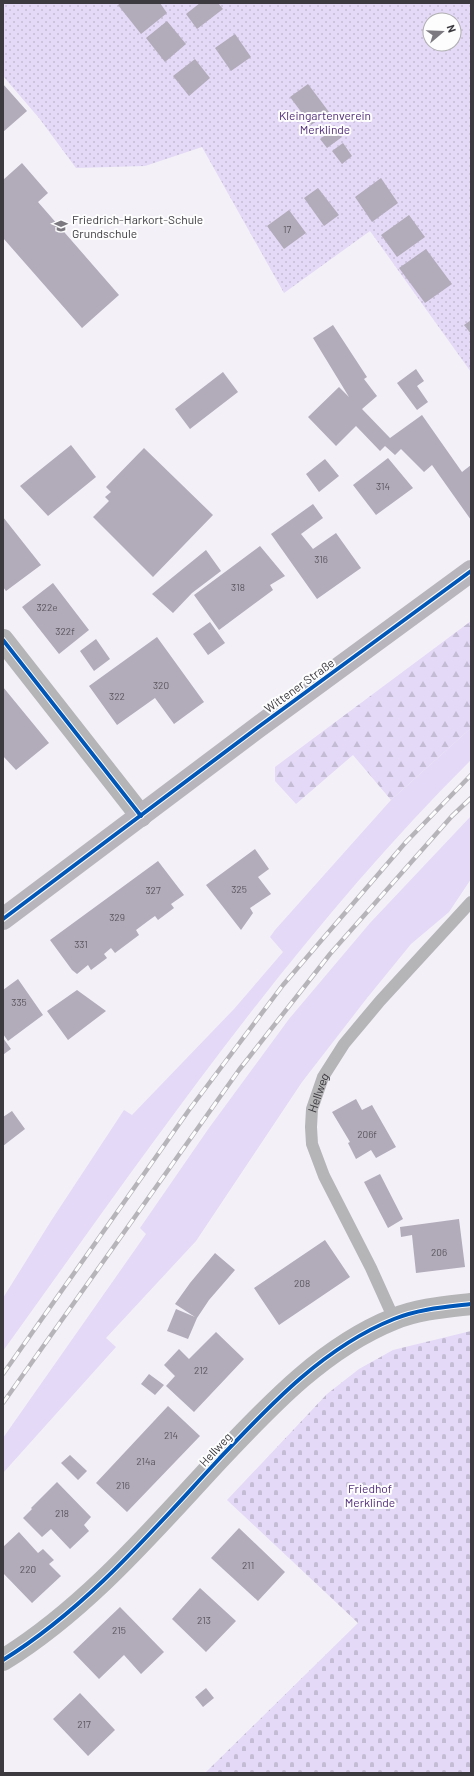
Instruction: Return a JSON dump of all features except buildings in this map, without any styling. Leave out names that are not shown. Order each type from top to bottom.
[{"type":"main road","name":"Wittener Straße","points":[[3,919],[471,571]]},
{"type":"street","points":[[3,640],[141,816]]},
{"type":"street","name":"Hellweg","points":[[3,1660],[46,1631],[78,1605],[154,1529],[260,1416],[291,1387],[341,1347],[394,1319],[440,1307],[471,1304]]},
{"type":"lane","name":"Hellweg","points":[[394,1319],[371,1268],[324,1176],[312,1144],[310,1126],[312,1109],[322,1077],[344,1044],[380,1001],[471,902]]},
{"type":"green space","name":"Kleingartenverein Merklinde","points":[[3,3],[471,3],[471,372],[370,231],[284,293],[202,147],[145,166],[76,168],[39,118],[3,76]]},
{"type":"green space","points":[[471,621],[471,728],[391,800],[353,755],[296,804],[275,781],[275,767]]},
{"type":"green space","points":[[471,728],[471,760],[406,828],[343,898],[283,971],[168,1121],[3,1351],[3,1298],[51,1221],[124,1110],[132,1115],[234,1009],[283,952],[270,937],[275,930],[391,800]]},
{"type":"green space","points":[[471,816],[471,879],[449,912],[411,944],[367,998],[302,1082],[196,1241],[106,1338],[116,1347],[3,1473],[3,1438],[146,1234],[140,1228],[209,1128],[289,1019],[370,923]]},
{"type":"green space","name":"Friedhof Merklinde","points":[[471,1331],[471,1773],[205,1773],[358,1623],[227,1500],[327,1394],[359,1369],[393,1350]]},
{"type":"railway","points":[[3,1374],[189,1110],[283,985],[406,842],[471,775]]},
{"type":"railway","points":[[3,1403],[239,1070],[330,954],[452,816],[471,798]]},
{"type":"cycle path","points":[[3,919],[257,728],[471,571]]},
{"type":"cycle path","points":[[3,640],[141,816]]},
{"type":"cycle path","points":[[3,1660],[63,1617],[91,1593],[143,1541],[258,1418],[278,1398],[321,1361],[368,1331],[394,1319],[442,1307],[471,1304]]},
{"type":"place","name":"Friedrich-Harkort-Schule Grundschule","points":[[61,226]]}]
